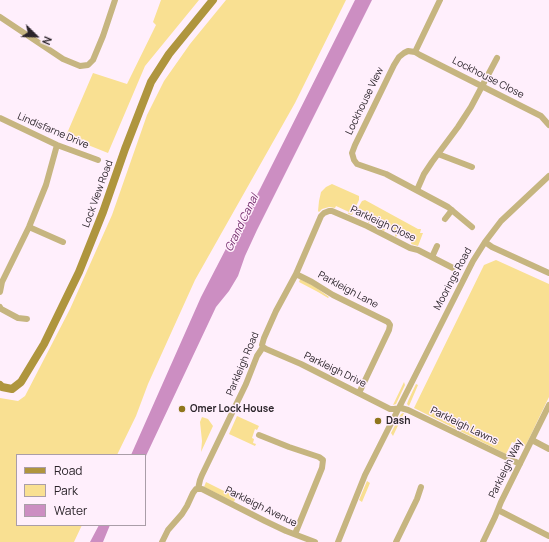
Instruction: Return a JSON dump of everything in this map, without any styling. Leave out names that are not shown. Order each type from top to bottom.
[{"type":"street","points":[[0,17],[63,60],[80,66],[88,64],[93,60],[115,0]]},
{"type":"street","name":"Lock View Road","points":[[1,386],[12,389],[22,382],[44,344],[79,272],[104,212],[125,149],[151,82],[169,54],[213,0]]},
{"type":"street","points":[[414,52],[440,0]]},
{"type":"street","name":"Lockhouse View","points":[[414,52],[408,51],[404,53],[394,65],[355,145],[352,153],[354,160],[357,164],[386,174],[417,190],[452,210],[472,227]]},
{"type":"street","name":"Lockhouse Close","points":[[414,52],[541,116],[549,125]]},
{"type":"street","points":[[417,190],[424,174],[468,112],[497,58]]},
{"type":"street","name":"Lindisfarne Drive","points":[[0,118],[57,145],[98,160]]},
{"type":"street","points":[[0,292],[1,282],[29,227],[46,185],[57,145]]},
{"type":"street","points":[[438,154],[472,167]]},
{"type":"street","name":"Moorings Road","points":[[338,542],[365,475],[472,261],[501,222],[549,176]]},
{"type":"street","points":[[445,219],[452,210]]},
{"type":"street","name":"Parkleigh Close","points":[[326,212],[332,211],[367,226],[453,268]]},
{"type":"street","name":"Parkleigh Road","points":[[162,542],[168,530],[184,510],[193,493],[198,488],[202,475],[246,384],[257,356],[263,347],[262,345],[264,338],[276,311],[296,274],[321,216],[326,212]]},
{"type":"street","points":[[29,227],[63,242]]},
{"type":"street","points":[[485,242],[492,247],[549,273]]},
{"type":"street","points":[[432,257],[437,246]]},
{"type":"street","name":"Parkleigh Lane","points":[[296,274],[333,295],[388,322],[390,325],[359,393]]},
{"type":"street","points":[[0,307],[18,318],[27,319]]},
{"type":"street","name":"Parkleigh Drive","points":[[263,347],[266,350],[301,364],[390,409],[399,408]]},
{"type":"street","name":"Parkleigh Way","points":[[482,542],[549,405]]},
{"type":"street","name":"Parkleigh Lawns","points":[[399,408],[408,410],[520,464]]},
{"type":"street","points":[[259,435],[319,457],[323,460],[322,468],[295,534]]},
{"type":"street","points":[[532,440],[549,449]]},
{"type":"street","name":"Parkleigh Avenue","points":[[198,488],[265,521],[315,542]]},
{"type":"street","points":[[396,542],[417,500],[421,488]]},
{"type":"street","points":[[498,510],[549,536]]},
{"type":"green space","points":[[161,0],[199,0],[145,66],[108,153],[88,145],[81,146],[65,138],[93,73],[127,84],[156,25],[153,22]]},
{"type":"green space","points":[[226,0],[346,0],[295,103],[195,280],[148,384],[136,416],[117,454],[16,454],[16,526],[82,526],[74,542],[0,542],[0,398],[18,401],[25,396],[70,309],[112,215],[147,115],[164,81],[190,44]]},
{"type":"green space","points":[[332,184],[359,196],[359,200],[352,215],[336,206],[335,208],[329,207],[322,209],[319,212],[318,211],[321,192]]},
{"type":"green space","points":[[365,200],[418,229],[421,229],[420,233],[423,233],[418,246],[411,244],[412,240],[398,234],[396,237],[396,233],[386,228],[384,231],[382,230],[383,226],[374,221],[370,221],[368,223],[369,220],[355,213],[362,201]]},
{"type":"green space","points":[[496,260],[549,284],[549,397],[525,447],[512,442],[506,454],[414,408],[484,265]]},
{"type":"green space","points":[[300,279],[314,286],[329,297],[328,298],[299,282]]},
{"type":"green space","points":[[404,382],[405,385],[396,404],[393,405]]},
{"type":"green space","points":[[416,384],[418,385],[409,406],[407,404]]},
{"type":"green space","points":[[403,413],[393,436],[391,433],[401,414]]},
{"type":"green space","points":[[237,416],[259,426],[257,430],[255,429],[252,438],[254,439],[253,443],[256,444],[255,446],[229,434]]},
{"type":"green space","points":[[202,417],[208,419],[213,426],[201,452],[202,441],[200,422]]},
{"type":"green space","points":[[367,481],[370,483],[362,502],[359,500]]},
{"type":"green space","points":[[206,482],[236,497],[234,502],[204,487]]},
{"type":"water","name":"Grand Canal","points":[[355,0],[372,0],[257,230],[238,276],[229,291],[216,307],[146,456],[146,454],[131,454],[201,297],[232,237],[260,189]]},
{"type":"water","points":[[98,526],[110,526],[103,542],[90,542]]},
{"type":"place","name":"Omer Lock House","points":[[182,409]]},
{"type":"place","name":"Dash","points":[[378,421]]}]
